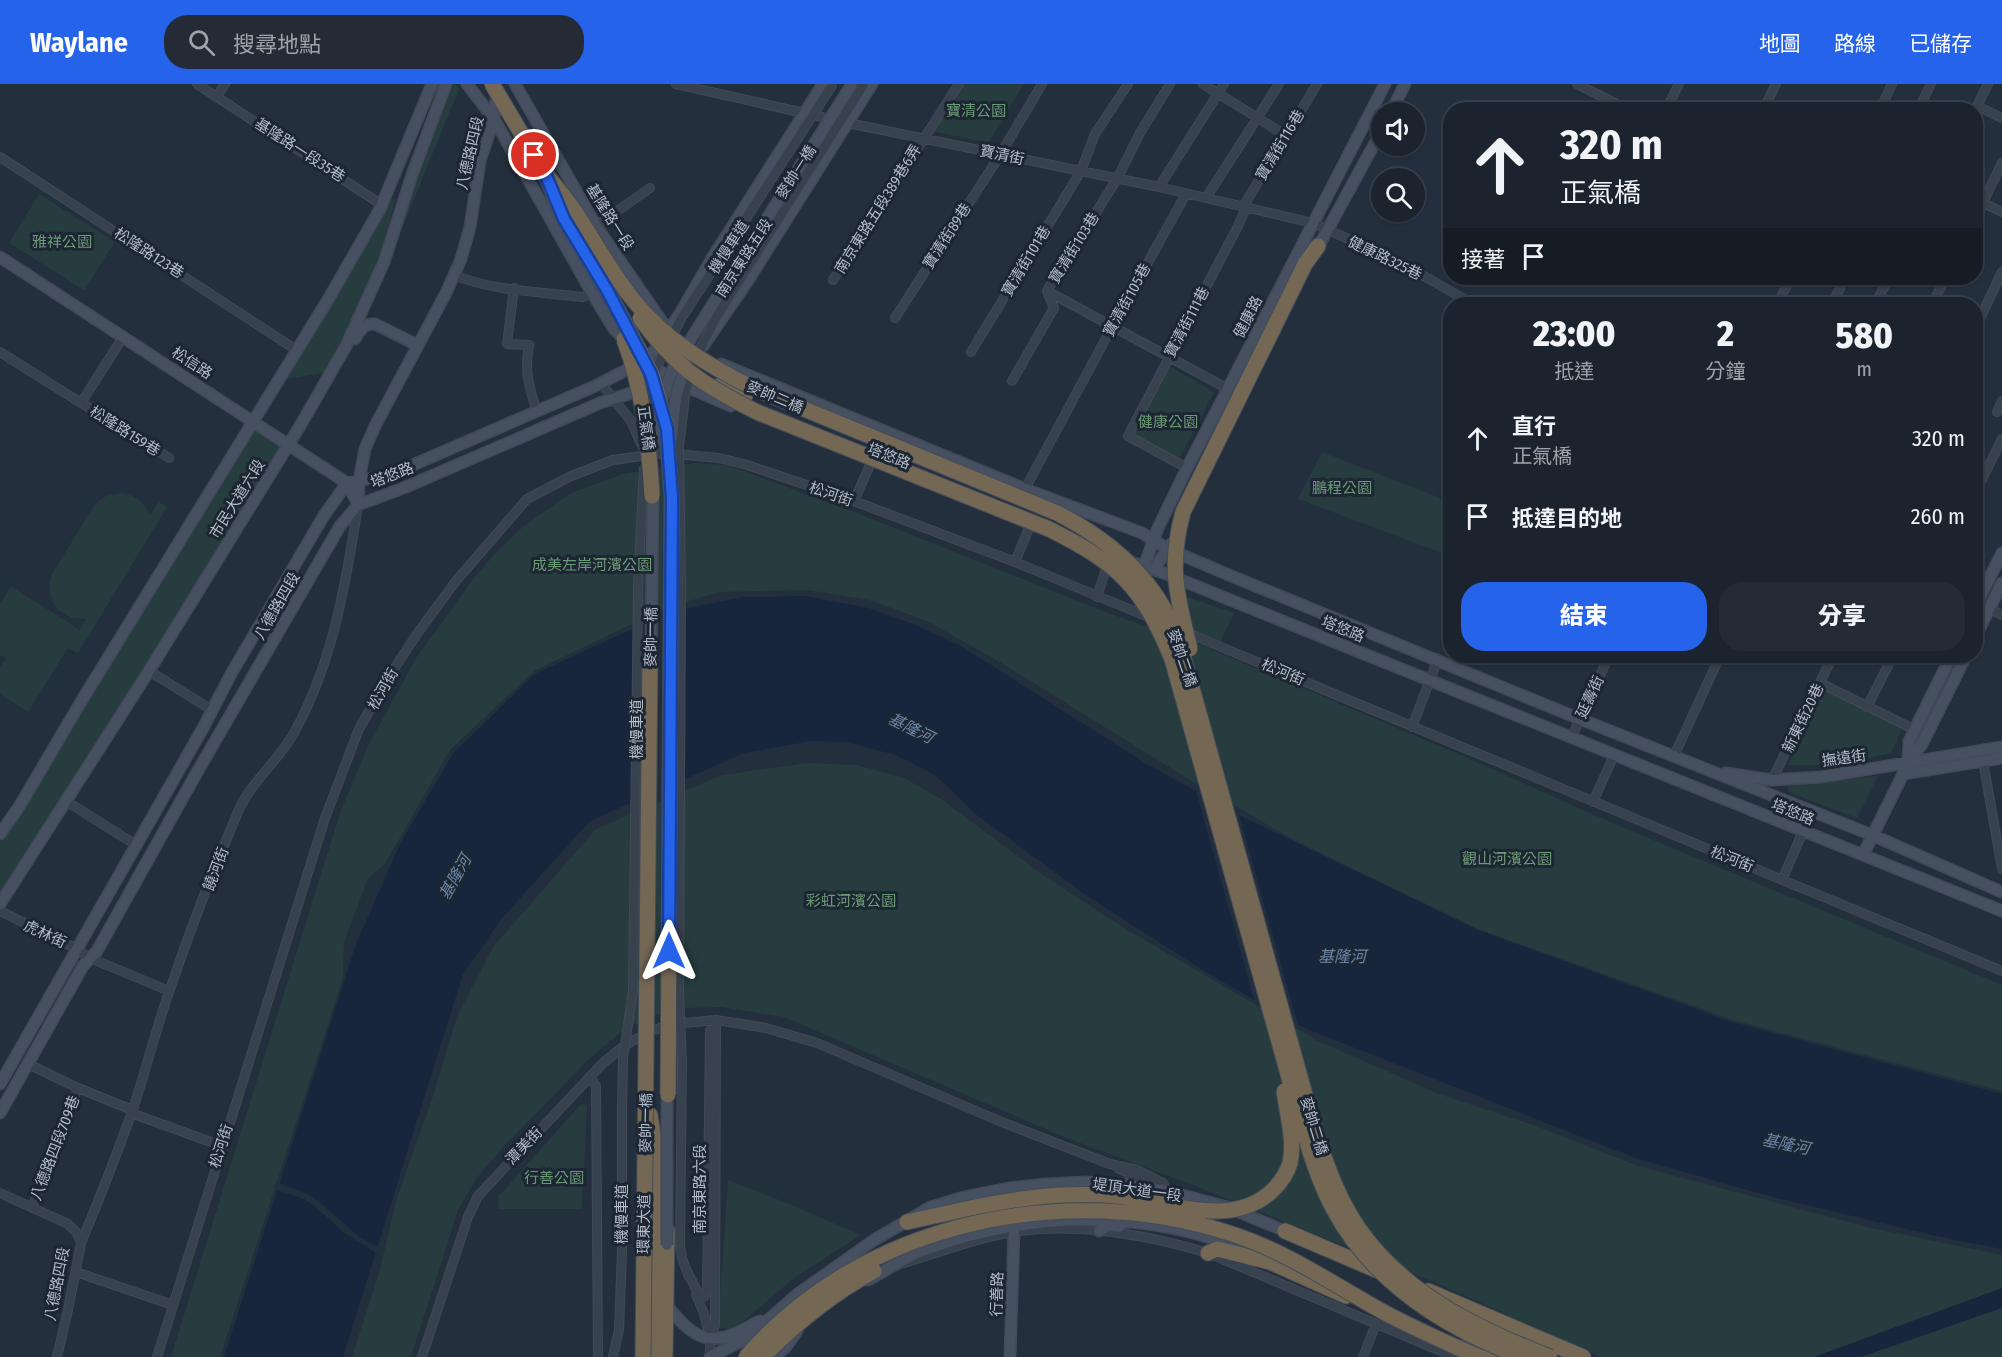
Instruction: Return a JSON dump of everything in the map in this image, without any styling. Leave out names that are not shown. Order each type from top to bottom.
[{"type":"highway","name":"正氣橋","points":[[492,84],[545,173],[564,219],[607,290],[654,381],[667,429],[672,498]]},
{"type":"highway","name":"正氣橋","points":[[492,84],[559,196],[562,215],[596,275],[615,316],[644,406],[650,451],[652,496]]},
{"type":"highway","name":"麥帥二橋","points":[[545,173],[576,212],[608,266],[635,302],[686,350],[721,372],[753,388],[1057,513],[1107,542],[1141,574],[1175,633],[1309,1108],[1323,1156],[1338,1193],[1357,1227],[1388,1264],[1416,1288],[1448,1309],[1522,1346],[1550,1357]]},
{"type":"highway","name":"麥帥二橋","points":[[559,196],[573,209],[632,307],[653,337],[675,361],[696,378],[757,412],[1049,529],[1111,560],[1134,587],[1159,627],[1172,659],[1284,1061],[1320,1181],[1334,1212],[1359,1248],[1386,1278],[1418,1305],[1455,1327],[1521,1357]]},
{"type":"highway","points":[[1192,688],[1193,662],[1177,596],[1174,564],[1176,539],[1183,512],[1305,264],[1318,246]]},
{"type":"highway","points":[[671,380],[714,384],[745,396],[1067,529],[1094,544],[1111,560]]},
{"type":"highway","name":"麥帥一橋","points":[[646,1090],[652,496]]},
{"type":"highway","name":"麥帥一橋","points":[[668,1095],[672,498]]},
{"type":"highway","points":[[907,1222],[1027,1197],[1076,1194],[1117,1196],[1222,1211],[1243,1209],[1264,1199],[1279,1184],[1290,1164],[1291,1146],[1284,1083],[1284,1061]]},
{"type":"highway","points":[[646,1090],[656,1154],[654,1357]]},
{"type":"highway","name":"環東大道","points":[[643,1357],[646,1090]]},
{"type":"highway","points":[[656,1154],[668,1095]]},
{"type":"highway","name":"環東大道","points":[[665,1357],[668,1095]]},
{"type":"highway","points":[[745,1357],[807,1300],[843,1276],[887,1253],[934,1234],[988,1220],[1030,1213],[1074,1210],[1121,1211],[1168,1217],[1233,1234],[1285,1256],[1390,1316],[1479,1357]]},
{"type":"highway","points":[[763,1357],[819,1306],[859,1279],[896,1259],[939,1242],[985,1230],[1036,1221],[1079,1218],[1125,1220],[1171,1226],[1230,1242],[1286,1267],[1380,1321],[1457,1357]]},
{"type":"highway","name":"堤頂大道一段","points":[[1285,1232],[1583,1357]]},
{"type":"highway","points":[[1208,1253],[1217,1249],[1270,1262],[1318,1285],[1491,1357]]},
{"type":"main road","name":"市民大道六段","points":[[0,834],[19,807],[79,705],[298,351],[382,205],[432,84]]},
{"type":"main road","name":"市民大道六段","points":[[0,904],[149,671],[346,346],[384,262],[413,172],[446,84]]},
{"type":"main road","points":[[467,84],[483,108],[494,119],[614,329],[646,360]]},
{"type":"main road","name":"八德路四段","points":[[483,108],[492,84]]},
{"type":"main road","name":"八德路四段","points":[[0,1113],[83,966],[97,951],[196,774],[340,526],[358,505],[359,480],[365,449],[454,275],[470,226],[480,161],[494,119],[498,84]]},
{"type":"main road","name":"基隆路一段","points":[[515,84],[596,226],[668,331],[696,355]]},
{"type":"main road","name":"南京東路五段","points":[[668,331],[823,84]]},
{"type":"main road","name":"麥帥一橋","points":[[666,1305],[672,445],[676,398],[683,369],[698,336],[854,84]]},
{"type":"main road","name":"麥帥一橋","points":[[637,1357],[643,1301],[645,1246],[652,487],[655,422],[662,396],[675,364],[854,84]]},
{"type":"main road","name":"南京東路五段","points":[[671,380],[696,355],[723,319],[872,84]]},
{"type":"main road","name":"健康路","points":[[1149,567],[1153,540],[1175,491],[1386,84]]},
{"type":"main road","points":[[1396,102],[1403,88]]},
{"type":"main road","points":[[494,119],[511,120],[627,319],[646,360]]},
{"type":"main road","points":[[1149,567],[1168,549],[1196,501],[1310,268],[1318,246],[1371,150]]},
{"type":"main road","name":"松信路","points":[[0,257],[347,483],[358,505]]},
{"type":"main road","points":[[323,386],[362,328],[368,324],[375,324],[417,345]]},
{"type":"main road","name":"塔悠路","points":[[347,483],[392,474],[601,382],[646,360],[668,331]]},
{"type":"main road","name":"塔悠路","points":[[696,355],[1025,489],[1142,533],[1168,549],[1443,661]]},
{"type":"main road","name":"塔悠路","points":[[646,360],[671,380],[870,465],[1111,560],[1149,567],[1863,855],[2001,907]]},
{"type":"main road","name":"塔悠路","points":[[358,505],[614,399],[671,380]]},
{"type":"main road","name":"八德路四段","points":[[0,1084],[231,674],[317,527],[347,483]]},
{"type":"main road","points":[[1175,491],[1196,501]]},
{"type":"main road","points":[[1983,590],[2002,553]]},
{"type":"main road","points":[[1983,621],[2002,583]]},
{"type":"main road","name":"塔悠路","points":[[1447,663],[1580,719],[1872,835],[2002,892]]},
{"type":"main road","points":[[1908,764],[1909,741],[1948,663]]},
{"type":"main road","points":[[1863,855],[1908,764],[1922,744],[1962,663]]},
{"type":"main road","name":"撫遠街","points":[[1691,763],[1732,774],[1772,780],[1821,777],[2002,747]]},
{"type":"main road","points":[[1903,774],[2002,758]]},
{"type":"main road","name":"堤頂大道一段","points":[[710,1357],[746,1339],[769,1317],[838,1263],[874,1240],[931,1207],[964,1197],[1009,1188],[1086,1182],[1123,1184],[1167,1191],[1227,1207],[1285,1232]]},
{"type":"main road","points":[[1167,1191],[1174,1214],[1173,1229]]},
{"type":"main road","points":[[745,1357],[774,1342],[856,1286],[919,1252],[968,1237],[1041,1223],[1092,1219],[1145,1224],[1230,1244],[1270,1262]]},
{"type":"main road","points":[[1099,1231],[1109,1226],[1156,1232],[1173,1229]]},
{"type":"main road","name":"行善路","points":[[1010,1357],[1014,1232]]},
{"type":"main road","points":[[666,1305],[686,1327],[695,1334],[710,1340],[740,1332],[769,1317]]},
{"type":"main road","points":[[665,1357],[666,1305]]},
{"type":"main road","points":[[773,1357],[785,1348],[805,1321]]},
{"type":"street","name":"基隆路一段35巷","points":[[197,84],[382,205]]},
{"type":"street","points":[[216,97],[225,84]]},
{"type":"street","name":"寶清街","points":[[676,84],[848,123],[1206,198],[1313,223],[1328,230]]},
{"type":"street","name":"機慢車道","points":[[614,1356],[619,1330],[622,1252],[623,1058],[633,991],[638,586],[646,406],[656,368],[681,319],[833,84]]},
{"type":"street","name":"機慢車道","points":[[710,1340],[704,1314],[682,1258],[680,1245],[682,1061],[679,993],[681,586],[679,446],[686,389],[702,345],[717,316],[864,84]]},
{"type":"street","name":"南京東路五段389巷6弄","points":[[833,280],[922,138],[959,84]]},
{"type":"street","name":"寶清街89巷","points":[[895,318],[1000,155],[1042,84]]},
{"type":"street","name":"寶清街101巷","points":[[971,352],[1081,171],[1095,134],[1128,84]]},
{"type":"street","name":"寶清街103巷","points":[[1012,381],[1054,308],[1047,291],[1117,179],[1140,133],[1170,84]]},
{"type":"street","points":[[1203,84],[1285,135]]},
{"type":"street","points":[[1159,188],[1224,84]]},
{"type":"street","points":[[1206,198],[1279,84]]},
{"type":"street","name":"寶清街116巷","points":[[1244,208],[1317,84]]},
{"type":"street","points":[[1386,84],[1403,88]]},
{"type":"street","points":[[1578,84],[1613,102]]},
{"type":"street","points":[[1670,102],[1679,84]]},
{"type":"street","points":[[1767,102],[1776,84]]},
{"type":"street","points":[[1884,102],[1892,84]]},
{"type":"street","points":[[1922,102],[1930,84]]},
{"type":"street","points":[[1979,102],[1988,84]]},
{"type":"street","points":[[1983,110],[2002,118]]},
{"type":"street","name":"松隆路123巷","points":[[0,156],[298,351]]},
{"type":"street","points":[[1983,194],[2002,163]]},
{"type":"street","points":[[596,226],[650,188]]},
{"type":"street","name":"寶清街105巷","points":[[1025,489],[1186,194]]},
{"type":"street","points":[[1983,203],[2002,212]]},
{"type":"street","name":"寶清街111巷","points":[[1187,468],[1128,436],[1238,228],[1244,208]]},
{"type":"street","name":"健康路325巷","points":[[1328,230],[1401,263],[1461,297]]},
{"type":"street","points":[[1983,312],[2002,272]]},
{"type":"street","points":[[454,275],[477,284],[583,297],[592,293]]},
{"type":"street","points":[[514,288],[507,344],[529,345],[526,364],[527,378],[537,412]]},
{"type":"street","points":[[1047,291],[1228,388]]},
{"type":"street","name":"松隆路159巷","points":[[81,403],[123,337]]},
{"type":"street","name":"松隆路159巷","points":[[0,352],[169,458]]},
{"type":"street","points":[[601,382],[631,421],[641,441],[644,455]]},
{"type":"street","points":[[1996,411],[2002,401]]},
{"type":"street","points":[[1983,477],[2002,439]]},
{"type":"street","name":"松河街","points":[[157,1357],[330,801],[359,729],[388,678],[419,631],[456,581],[527,499],[571,476],[614,460],[664,453],[719,458],[744,464],[854,501],[1015,562],[1782,880],[2001,968]]},
{"type":"street","points":[[854,501],[870,465]]},
{"type":"street","name":"饒河街","points":[[81,1243],[132,1112],[169,992],[239,810],[257,780],[265,774],[287,746],[313,696],[339,615],[355,535],[358,505]]},
{"type":"street","points":[[1015,562],[1029,528]]},
{"type":"street","points":[[1097,597],[1111,560]]},
{"type":"street","points":[[1983,606],[2002,615]]},
{"type":"street","points":[[1412,727],[1438,659]]},
{"type":"street","name":"延壽街","points":[[1571,738],[1607,663]]},
{"type":"street","points":[[1674,756],[1717,663]]},
{"type":"street","name":"新東街20巷","points":[[1772,780],[1830,663]]},
{"type":"street","points":[[1867,707],[1889,663]]},
{"type":"street","points":[[149,671],[212,710]]},
{"type":"street","points":[[1820,683],[1907,726]]},
{"type":"street","points":[[1593,802],[1614,755]]},
{"type":"street","points":[[1983,761],[2002,869]]},
{"type":"street","points":[[66,801],[136,845]]},
{"type":"street","points":[[1782,880],[1803,831]]},
{"type":"street","name":"虎林街","points":[[0,911],[78,949],[90,958],[169,992]]},
{"type":"street","name":"機慢車道","points":[[688,1273],[700,1297],[704,1297],[707,1292],[713,1020]]},
{"type":"street","name":"潭美街","points":[[422,1357],[468,1217],[478,1196],[590,1077],[624,1046],[648,1032],[673,1024],[713,1020],[766,1028],[817,1043],[1004,1123],[1110,1164],[1132,1177],[1167,1191]]},
{"type":"street","name":"南京東路六段","points":[[710,1357],[710,1340],[715,1325],[713,1020]]},
{"type":"street","name":"八德路四段709巷","points":[[28,1064],[132,1112],[222,1146]]},
{"type":"street","points":[[590,1077],[596,1086],[598,1357]]},
{"type":"street","name":"八德路四段709巷","points":[[32,1208],[78,1088]]},
{"type":"street","name":"八德路四段","points":[[0,1193],[68,1224],[77,1233],[81,1243],[57,1357]]},
{"type":"street","points":[[899,1263],[921,1259],[940,1251],[1014,1232],[1099,1231],[1152,1238],[1208,1253],[1457,1357]]},
{"type":"street","points":[[76,1272],[173,1305]]},
{"type":"street","points":[[1363,1357],[1376,1324]]},
{"type":"green space","points":[[449,84],[455,84],[459,89],[370,307],[367,305]]},
{"type":"green space","name":"寶清公園","points":[[962,84],[1024,84],[988,143],[932,131]]},
{"type":"green space","name":"雅祥公園","points":[[39,194],[115,242],[84,290],[9,243]]},
{"type":"green space","points":[[389,197],[395,200],[376,271],[356,316],[324,373],[285,379]]},
{"type":"green space","name":"健康公園","points":[[1167,365],[1214,392],[1179,459],[1130,435]]},
{"type":"green space","points":[[256,428],[285,447],[100,743],[0,894],[0,842],[80,707]]},
{"type":"green space","name":"鵬程公園","points":[[1322,452],[1443,499],[1443,553],[1298,499]]},
{"type":"green space","name":"觀山河濱公園","points":[[694,463],[727,465],[862,515],[1108,613],[1196,643],[1456,753],[1610,822],[2002,985],[2002,1091],[1733,1020],[1478,929],[1296,841],[1187,778],[1003,664],[929,622],[870,600],[808,590],[719,592],[663,609],[534,671],[450,750],[385,864],[368,878],[344,942],[343,978],[220,1357],[171,1357],[340,813],[367,748],[416,658],[474,578],[498,550],[524,526],[571,493],[623,474]]},
{"type":"green space","points":[[121,493],[131,495],[138,500],[150,515],[159,502],[167,507],[78,653],[68,648],[28,712],[0,694],[0,667],[6,658],[0,655],[0,604],[11,586],[80,630],[86,619],[71,618],[58,610],[52,601],[49,586],[52,574],[95,504],[106,496]]},
{"type":"green space","points":[[1182,595],[1234,613],[1217,648],[1190,636]]},
{"type":"green space","points":[[1825,688],[1902,729],[1891,753],[1840,763],[1788,765]]},
{"type":"green space","name":"彩虹河濱公園","points":[[807,763],[857,765],[904,778],[941,799],[1040,873],[1116,923],[1318,1041],[1439,1094],[1536,1126],[1638,1166],[1871,1228],[2002,1255],[2002,1357],[1601,1357],[1434,1282],[1198,1187],[1067,1138],[784,1017],[722,1007],[687,1008],[655,1016],[625,1029],[591,1057],[503,1147],[476,1179],[458,1210],[411,1357],[352,1357],[379,1273],[396,1201],[432,1099],[457,1017],[493,947],[596,829],[722,775]]},
{"type":"green space","points":[[1878,776],[1857,818],[1788,792],[1788,786]]},
{"type":"green space","name":"行善公園","points":[[581,1104],[587,1105],[582,1209],[498,1209],[499,1196]]},
{"type":"green space","points":[[728,1180],[861,1235],[794,1278],[733,1330],[718,1327]]},
{"type":"water","name":"基隆河","points":[[805,596],[868,608],[916,625],[961,646],[1145,763],[1243,817],[1478,930],[1732,1022],[2002,1094],[2002,1249],[1936,1236],[1769,1196],[1638,1159],[1302,1027],[1204,971],[1087,896],[977,815],[935,775],[896,755],[845,742],[812,741],[744,753],[590,821],[503,917],[463,974],[343,1357],[224,1357],[356,944],[400,844],[454,752],[535,674],[612,638],[674,611],[743,597]]},
{"type":"water","points":[[2002,1288],[2002,1308],[1861,1357],[1814,1357]]},
{"type":"pier","points":[[686,606],[685,782],[632,806],[633,626],[673,608]]},
{"type":"pier","points":[[1195,787],[1238,811],[1299,1029],[1255,1003]]},
{"type":"pier","points":[[276,1182],[307,1194],[322,1204],[360,1238],[380,1248],[378,1254],[344,1233],[304,1199],[274,1189]]},
{"type":"route","points":[[534,155],[545,173],[564,219],[607,290],[646,363],[657,389],[667,429],[672,498],[669,951]]},
{"type":"park label","name":"成美左岸河濱公園","points":[[592,565]]}]
